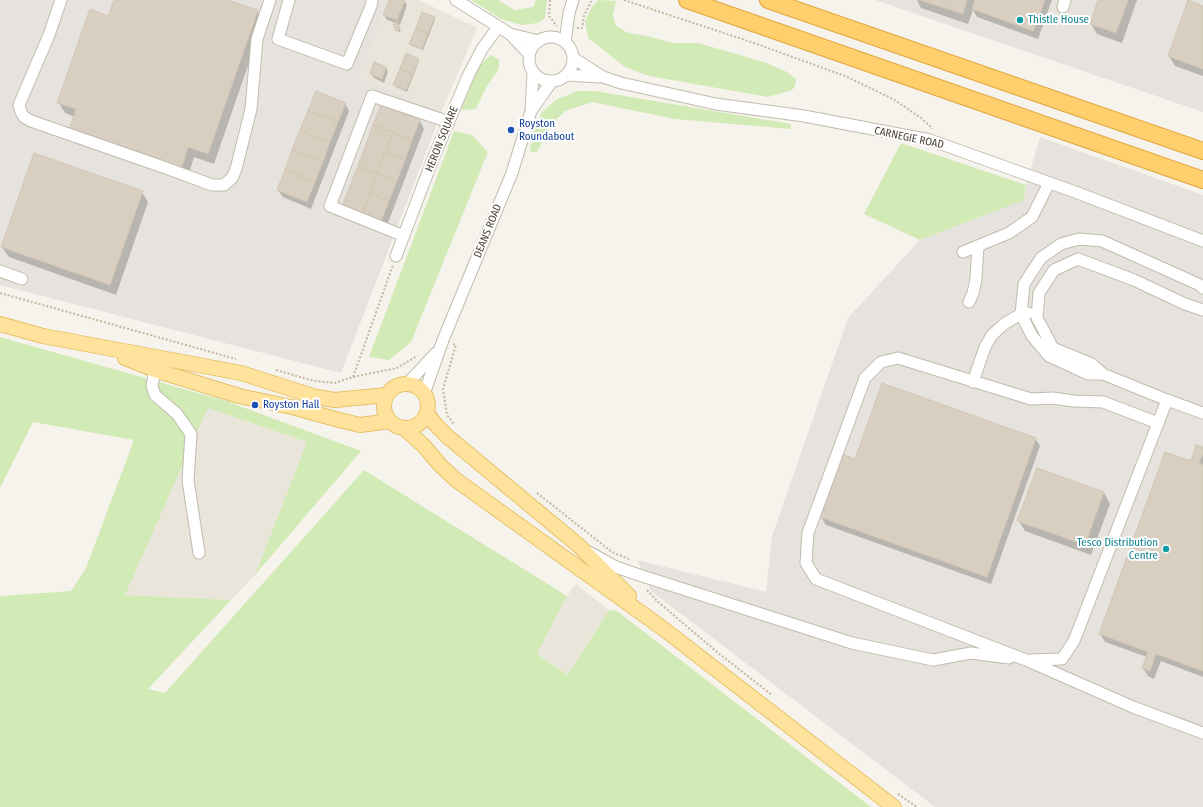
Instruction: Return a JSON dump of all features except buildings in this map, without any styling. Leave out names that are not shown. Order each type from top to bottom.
[{"type":"highway","points":[[687,0],[1203,180]]},
{"type":"highway","points":[[768,0],[1203,151]]},
{"type":"main road","points":[[0,324],[43,336],[241,373],[322,398],[336,400],[387,395]]},
{"type":"main road","points":[[98,347],[155,370],[239,396],[292,407],[360,425],[390,421]]},
{"type":"main road","points":[[404,428],[413,427],[419,423],[427,413],[428,401],[417,387],[407,384],[397,386],[387,395],[384,401],[386,414],[390,421],[404,428],[424,446],[440,466],[456,480],[661,627],[894,807]]},
{"type":"main road","points":[[427,413],[435,424],[448,437],[578,545],[661,627]]},
{"type":"street","points":[[61,0],[49,35],[19,105],[24,117],[31,121],[151,162],[212,185],[224,184],[232,178],[236,169],[250,109],[257,39],[270,0]]},
{"type":"street","points":[[289,0],[278,39],[347,64],[371,6],[372,0]]},
{"type":"street","points":[[456,0],[510,34],[529,54]]},
{"type":"street","points":[[563,28],[551,37],[539,41],[533,46],[529,54],[529,63],[533,72],[538,77],[545,80],[552,81],[560,79],[566,75],[571,67],[573,58],[565,42],[563,28],[573,0]]},
{"type":"street","name":"HERON SQUARE","points":[[396,256],[433,159],[468,76],[482,49],[498,27]]},
{"type":"street","points":[[510,34],[539,41]]},
{"type":"street","points":[[551,37],[559,38],[565,42]]},
{"type":"street","name":"CARNEGIE ROAD","points":[[573,58],[603,77],[621,83],[716,104],[804,116],[930,140],[1078,193],[1203,241]]},
{"type":"street","name":"DEANS ROAD","points":[[424,394],[439,349],[512,173],[531,111],[533,72]]},
{"type":"street","name":"CARNEGIE ROAD","points":[[566,75],[603,77]]},
{"type":"street","name":"DEANS ROAD","points":[[531,111],[552,81]]},
{"type":"street","points":[[404,236],[330,206],[372,96],[449,122]]},
{"type":"street","points":[[963,252],[1009,233],[1032,217],[1050,183]]},
{"type":"street","points":[[1103,374],[1088,374],[1049,356],[1032,336],[1021,314],[1024,284],[1041,258],[1060,244],[1079,238],[1102,241],[1200,285],[1203,288]]},
{"type":"street","points":[[969,302],[973,293],[976,279],[978,246]]},
{"type":"street","points":[[1203,310],[1185,304],[1134,280],[1078,259],[1054,270],[1039,293],[1037,318],[1053,348],[1092,364],[1103,374],[1203,413]]},
{"type":"street","points":[[0,271],[22,279]]},
{"type":"street","points":[[974,382],[985,347],[992,335],[1004,324],[1021,314],[1038,312]]},
{"type":"street","name":"DEANS ROAD","points":[[407,384],[439,349]]},
{"type":"street","points":[[1158,423],[1103,402],[1074,401],[1052,398],[1030,399],[898,358],[881,362],[865,378],[808,533],[806,563],[816,579],[1026,660],[1134,707],[1203,733]]},
{"type":"street","points":[[155,370],[152,386],[155,395],[177,414],[191,434],[188,480],[199,553]]},
{"type":"street","points":[[578,545],[616,567],[852,643],[933,660],[971,654],[1026,660],[1062,659],[1074,641],[1167,400]]},
{"type":"path","points":[[550,0],[548,16],[563,28],[582,28],[584,16],[592,0]]},
{"type":"path","points":[[624,0],[754,43],[845,76],[893,99],[921,118],[931,127],[932,132],[930,140]]},
{"type":"path","points":[[353,377],[396,256]]},
{"type":"path","points":[[0,293],[239,360]]},
{"type":"path","points":[[269,368],[314,381],[335,383],[353,377],[397,368],[422,353]]},
{"type":"shaded area","points":[[0,0],[388,0],[360,78],[442,111],[341,373],[0,285]]},
{"type":"shaded area","points":[[388,0],[419,0],[477,28],[442,111],[360,78]]},
{"type":"shaded area","points":[[875,0],[1203,0],[1203,112]]},
{"type":"shaded area","points":[[1040,137],[1203,195],[1203,807],[935,807],[651,591],[637,560],[766,592],[772,536],[848,318],[920,240],[1024,200],[1026,185]]},
{"type":"shaded area","points":[[208,408],[307,442],[255,575],[231,600],[125,595]]},
{"type":"shaded area","points":[[576,584],[609,610],[568,675],[537,654],[567,596]]},
{"type":"green space","points":[[471,0],[498,0],[515,10],[533,7],[536,0],[547,0],[545,18],[538,23],[522,25],[501,19]]},
{"type":"green space","points":[[598,0],[616,1],[613,15],[616,26],[628,33],[674,43],[698,43],[764,62],[787,72],[796,79],[795,86],[792,90],[768,97],[649,76],[625,67],[588,38],[585,21],[592,7]]},
{"type":"green space","points":[[491,55],[499,60],[499,69],[487,86],[476,109],[461,110],[479,66]]},
{"type":"green space","points":[[577,91],[595,91],[791,124],[791,129],[675,119],[592,102],[565,111],[552,124],[537,152],[530,152],[533,131],[542,112],[556,100]]},
{"type":"green space","points":[[454,131],[472,135],[488,152],[411,342],[389,360],[369,357]]},
{"type":"green space","points":[[901,143],[1026,185],[1024,200],[920,240],[864,214]]},
{"type":"green space","points":[[0,337],[226,401],[361,451],[255,575],[307,442],[208,408],[125,595],[231,600],[148,689],[165,693],[364,470],[567,596],[537,654],[568,675],[609,610],[617,611],[871,807],[0,807],[0,596],[71,591],[86,568],[134,440],[33,422],[0,488]]},
{"type":"place","name":"Thistle House","points":[[1020,20]]},
{"type":"place","name":"Royston Roundabout","points":[[511,130]]},
{"type":"place","name":"Royston Hall","points":[[255,405]]},
{"type":"place","name":"Tesco Distribution Centre","points":[[1166,549]]}]
